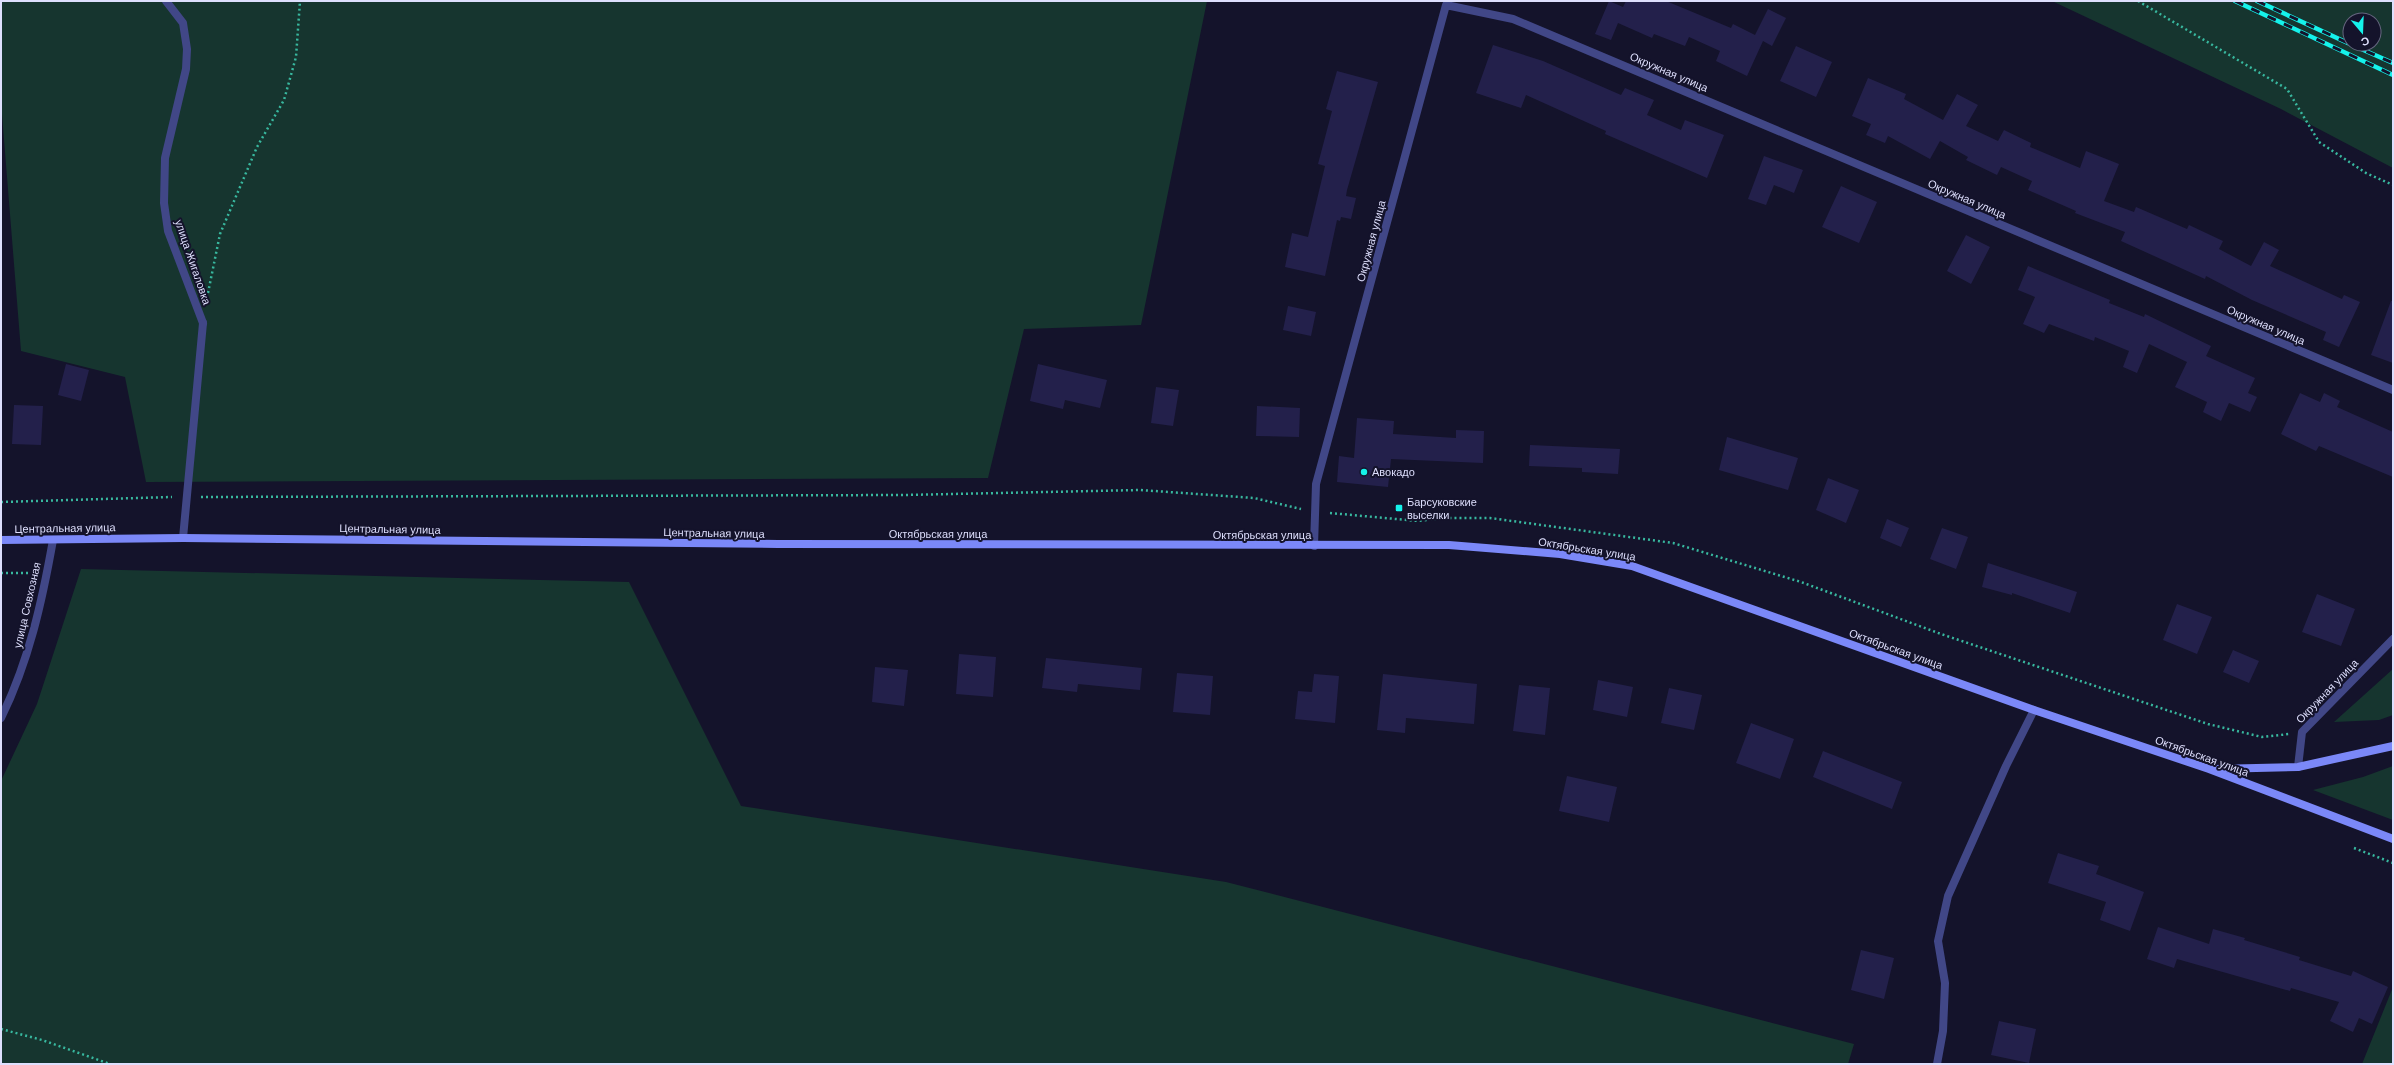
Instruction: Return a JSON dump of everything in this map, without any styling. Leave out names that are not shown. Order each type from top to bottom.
[{"type":"main road","name":"Центральная улица","points":[[1,540],[183,538],[778,544]]},
{"type":"main road","name":"Октябрьская улица","points":[[778,544],[1314,546],[1449,545],[1560,554],[1632,566],[2034,710],[2209,769],[2393,839]]},
{"type":"main road","points":[[2209,769],[2298,767],[2393,746]]},
{"type":"street","name":"улица Жигаловка","points":[[166,1],[183,23],[187,49],[186,69],[165,158],[164,203],[168,231],[203,323],[183,538]]},
{"type":"street","name":"Окружная улица","points":[[1314,546],[1316,484],[1447,3],[1513,19],[2393,390]]},
{"type":"street","name":"улица Совхозная","points":[[1,718],[12,696],[31,645],[53,540]]},
{"type":"street","name":"Окружная улица","points":[[2298,767],[2302,732],[2393,639]]},
{"type":"street","points":[[1937,1064],[1943,1031],[1944,983],[1938,941],[1948,896],[2006,766],[2034,710]]},
{"type":"path","points":[[208,295],[220,234],[257,147],[284,100],[296,57],[300,1]]},
{"type":"path","points":[[2138,1],[2287,89],[2319,142],[2366,173],[2393,185]]},
{"type":"path","points":[[1,502],[186,497],[905,495],[1140,490],[1254,498],[1314,511],[1418,521],[1444,518],[1490,518],[1673,542],[1801,582],[1941,634],[2208,724],[2262,737],[2302,732]]},
{"type":"path","points":[[1,573],[47,574]]},
{"type":"path","points":[[2354,848],[2393,863]]},
{"type":"path","points":[[1,1029],[42,1040],[110,1064]]},
{"type":"green space","points":[[1,1],[1207,1],[1141,325],[1024,329],[988,478],[146,482],[125,377],[21,351],[1,102]]},
{"type":"green space","points":[[2052,1],[2393,1],[2393,168],[2281,109]]},
{"type":"green space","points":[[81,569],[629,582],[741,806],[1226,882],[1854,1044],[1848,1064],[1,1064],[1,781],[37,704]]},
{"type":"green space","points":[[2393,669],[2393,715],[2379,720],[2334,722]]},
{"type":"green space","points":[[2393,766],[2393,820],[2313,790],[2363,777]]},
{"type":"green space","points":[[2393,987],[2393,1064],[2362,1064]]},
{"type":"building","points":[[1609,1],[1623,7],[1626,1],[1666,1],[1731,28],[1733,24],[1755,35],[1768,9],[1786,18],[1772,46],[1763,41],[1747,76],[1716,61],[1720,51],[1689,37],[1685,46],[1654,34],[1652,38],[1618,23],[1611,40],[1595,34]]},
{"type":"building","points":[[1493,45],[1543,61],[1621,95],[1625,88],[1654,100],[1647,115],[1681,130],[1685,120],[1724,135],[1707,178],[1605,134],[1606,131],[1526,95],[1521,108],[1476,93]]},
{"type":"building","points":[[1796,46],[1832,62],[1816,97],[1780,81]]},
{"type":"building","points":[[1337,71],[1378,82],[1347,190],[1346,196],[1356,198],[1351,219],[1341,217],[1340,221],[1337,220],[1325,276],[1285,267],[1292,233],[1308,237],[1325,166],[1318,164],[1332,111],[1326,109]]},
{"type":"building","points":[[1868,78],[1906,94],[1904,99],[1943,120],[1957,94],[1978,105],[1966,126],[1998,141],[2004,130],[2031,143],[2030,147],[2080,168],[2086,151],[2119,164],[2104,201],[2134,212],[2136,207],[2187,229],[2189,225],[2223,241],[2219,249],[2251,266],[2264,242],[2279,250],[2270,266],[2342,299],[2344,295],[2360,302],[2339,347],[2323,340],[2326,332],[2252,300],[2206,276],[2205,279],[2121,241],[2125,232],[2075,213],[2076,211],[2028,190],[2032,181],[2001,167],[1997,175],[1966,160],[1968,157],[1940,141],[1930,159],[1888,136],[1885,143],[1866,135],[1871,124],[1852,116]]},
{"type":"building","points":[[1764,156],[1803,170],[1794,193],[1774,185],[1766,205],[1748,199]]},
{"type":"building","points":[[1841,186],[1877,202],[1859,243],[1822,227]]},
{"type":"building","points":[[1966,235],[1990,247],[1971,284],[1947,271]]},
{"type":"building","points":[[2028,266],[2110,300],[2109,303],[2144,317],[2145,314],[2211,346],[2206,356],[2255,378],[2248,393],[2257,397],[2250,412],[2229,403],[2221,421],[2203,412],[2207,402],[2175,387],[2187,362],[2149,344],[2137,373],[2123,367],[2129,351],[2095,337],[2094,341],[2049,324],[2044,333],[2023,324],[2035,297],[2018,290]]},
{"type":"building","points":[[2391,301],[2393,301],[2393,363],[2371,355]]},
{"type":"building","points":[[1288,306],[1316,312],[1311,336],[1283,330]]},
{"type":"building","points":[[66,364],[89,370],[81,401],[58,395]]},
{"type":"building","points":[[1038,364],[1107,380],[1100,408],[1065,400],[1063,409],[1030,401]]},
{"type":"building","points":[[1156,387],[1179,390],[1173,426],[1151,423]]},
{"type":"building","points":[[2300,393],[2320,402],[2324,393],[2340,401],[2337,407],[2393,432],[2393,477],[2319,446],[2316,451],[2281,434]]},
{"type":"building","points":[[14,405],[43,406],[41,445],[12,444]]},
{"type":"building","points":[[1257,406],[1300,408],[1299,437],[1256,436]]},
{"type":"building","points":[[1357,418],[1394,421],[1393,434],[1456,438],[1456,430],[1484,431],[1483,463],[1391,459],[1388,487],[1337,482],[1339,456],[1354,458]]},
{"type":"building","points":[[1727,437],[1798,458],[1788,490],[1719,470]]},
{"type":"building","points":[[1530,445],[1620,449],[1618,474],[1582,472],[1582,468],[1529,466]]},
{"type":"building","points":[[1828,478],[1859,490],[1846,523],[1816,510]]},
{"type":"building","points":[[1887,519],[1909,528],[1901,547],[1880,538]]},
{"type":"building","points":[[1942,528],[1968,537],[1956,569],[1930,559]]},
{"type":"building","points":[[1988,563],[2077,592],[2070,613],[2012,593],[2012,595],[1982,587]]},
{"type":"building","points":[[2317,594],[2355,609],[2341,646],[2302,632]]},
{"type":"building","points":[[2177,604],[2212,617],[2197,654],[2163,640]]},
{"type":"building","points":[[2233,650],[2259,661],[2249,683],[2223,672]]},
{"type":"building","points":[[959,654],[996,657],[993,697],[956,694]]},
{"type":"building","points":[[1046,658],[1142,668],[1140,690],[1078,684],[1077,692],[1042,688]]},
{"type":"building","points":[[875,667],[908,670],[904,706],[872,702]]},
{"type":"building","points":[[1177,673],[1213,676],[1210,715],[1173,712]]},
{"type":"building","points":[[1314,674],[1339,676],[1335,723],[1295,719],[1298,691],[1312,692]]},
{"type":"building","points":[[1383,674],[1477,684],[1474,724],[1406,718],[1405,733],[1377,730]]},
{"type":"building","points":[[1598,680],[1633,687],[1627,717],[1593,710]]},
{"type":"building","points":[[1519,685],[1550,688],[1545,735],[1513,731]]},
{"type":"building","points":[[1669,688],[1702,695],[1694,730],[1661,723]]},
{"type":"building","points":[[1751,723],[1794,739],[1780,779],[1736,763]]},
{"type":"building","points":[[1823,751],[1902,782],[1892,809],[1813,777]]},
{"type":"building","points":[[1567,776],[1617,787],[1609,822],[1559,811]]},
{"type":"building","points":[[2058,853],[2099,866],[2096,874],[2144,892],[2130,931],[2100,920],[2106,902],[2048,883]]},
{"type":"building","points":[[2158,927],[2209,944],[2213,929],[2245,938],[2244,940],[2300,957],[2299,960],[2351,976],[2353,971],[2388,987],[2372,1024],[2359,1018],[2353,1032],[2330,1021],[2339,1002],[2291,988],[2290,991],[2177,959],[2174,968],[2147,959]]},
{"type":"building","points":[[1861,950],[1894,958],[1884,999],[1851,990]]},
{"type":"building","points":[[1999,1021],[2036,1029],[2029,1063],[1991,1055]]},
{"type":"railway","points":[[2235,1],[2393,75]]},
{"type":"railway","points":[[2257,1],[2342,40]]},
{"type":"railway","points":[[2368,52],[2393,63]]},
{"type":"place","name":"Авокадо","points":[[1364,472]]},
{"type":"place","name":"Барсуковские выселки","points":[[1399,508]]}]
